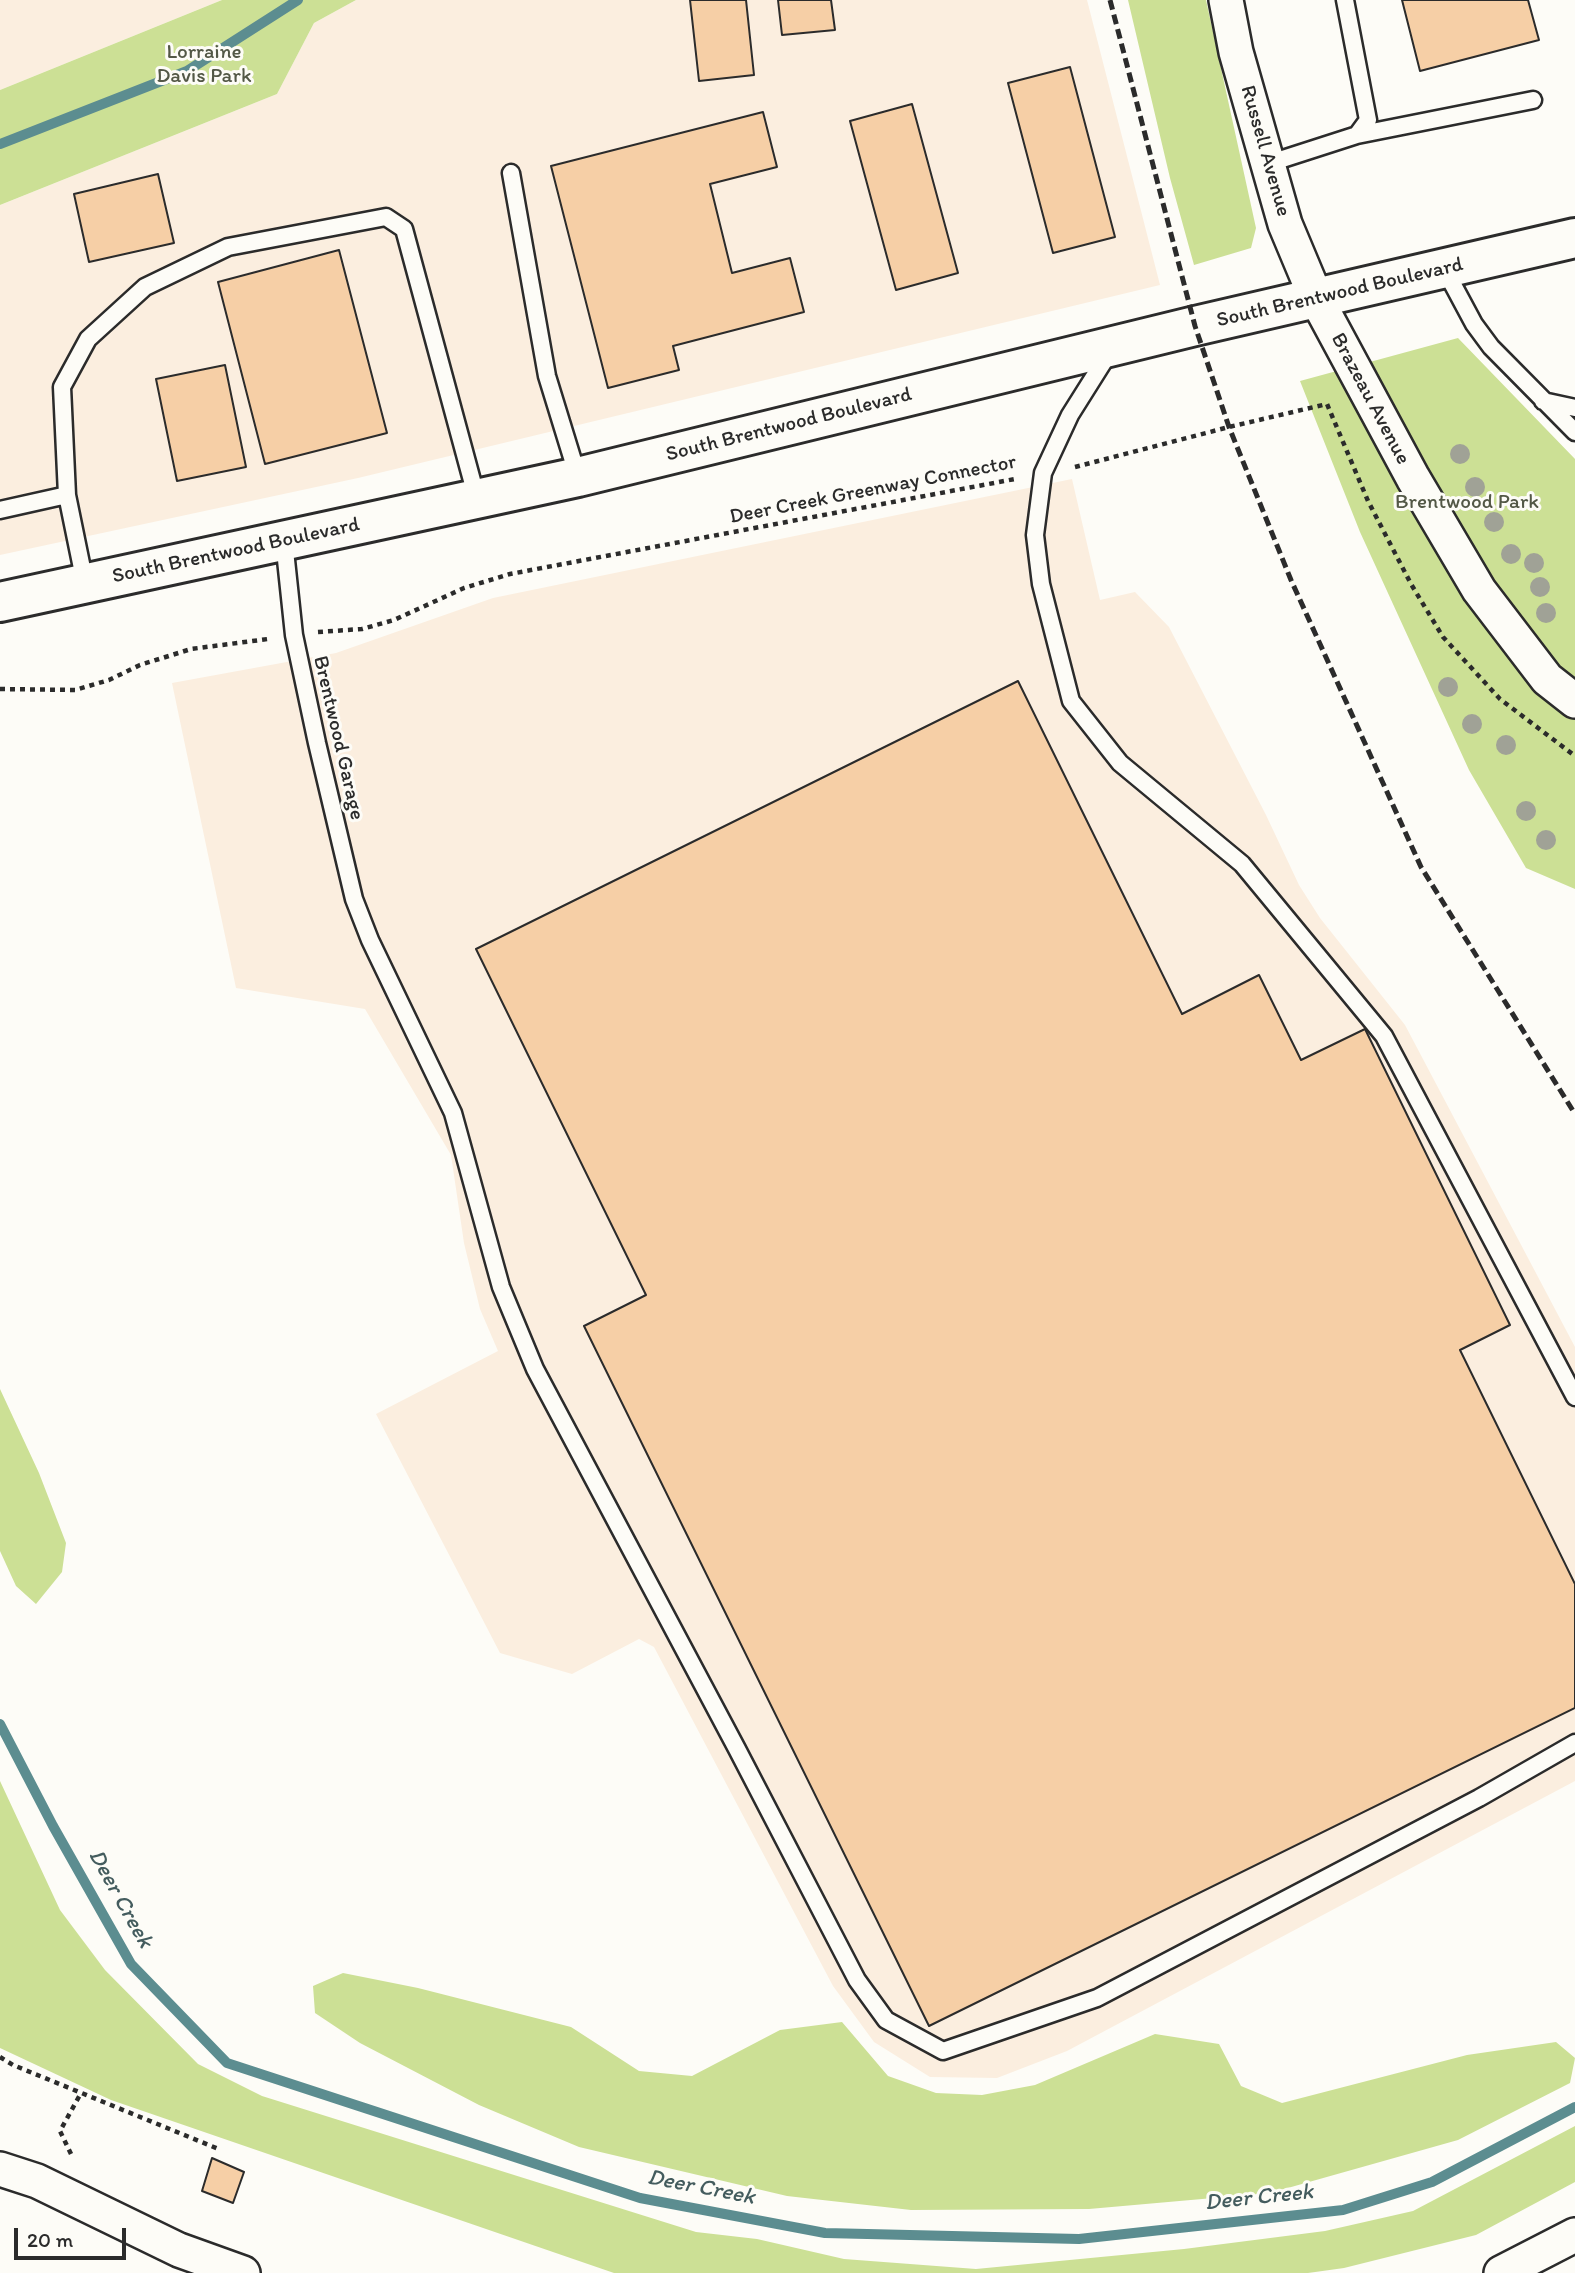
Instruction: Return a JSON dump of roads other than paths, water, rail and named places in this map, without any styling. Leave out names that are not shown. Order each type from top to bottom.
[{"type":"main road","name":"South Brentwood Boulevard","points":[[0,601],[578,477],[1575,238]]},
{"type":"street","name":"Russell Avenue","points":[[1227,0],[1236,52],[1267,164],[1285,224],[1316,298]]},
{"type":"street","name":"Brazeau Avenue","points":[[1316,298],[1413,478],[1479,590],[1547,679],[1575,701]]},
{"type":"street","points":[[0,2169],[37,2181],[179,2250],[243,2273]]},
{"type":"street","points":[[1501,2273],[1575,2235]]},
{"type":"lane","points":[[1345,0],[1368,120],[1357,135]]},
{"type":"lane","points":[[1267,164],[1357,135],[1533,100]]},
{"type":"lane","points":[[510,173],[547,376],[578,477]]},
{"type":"lane","points":[[86,583],[67,495],[62,387],[88,339],[145,287],[229,247],[386,217],[404,229],[477,499]]},
{"type":"lane","points":[[1444,268],[1474,324],[1491,347],[1575,432]]},
{"type":"lane","points":[[1112,348],[1070,415],[1043,473],[1035,535],[1041,584],[1071,701],[1120,763],[1242,864],[1384,1036],[1575,1397]]},
{"type":"lane","points":[[1543,401],[1575,408]]},
{"type":"lane","points":[[0,510],[67,495]]},
{"type":"lane","name":"Brentwood Garage","points":[[284,541],[294,635],[354,899],[370,940],[453,1113],[500,1287],[535,1369],[857,1980],[886,2020],[943,2052],[1097,1998],[1479,1798],[1575,1743]]},
{"type":"waterway","name":"Deer Creek","points":[[0,144],[187,71],[298,0]]},
{"type":"waterway","name":"Deer Creek","points":[[0,1724],[53,1826],[131,1964],[227,2063],[640,2198],[825,2233],[1079,2239],[1343,2210],[1432,2182],[1575,2107]]},
{"type":"railway","points":[[1110,0],[1195,326],[1229,427],[1291,580],[1421,867],[1575,1114]]},
{"type":"park label","name":"Lorraine Davis Park","points":[[204,65]]},
{"type":"park label","name":"Brentwood Park","points":[[1467,503]]}]
